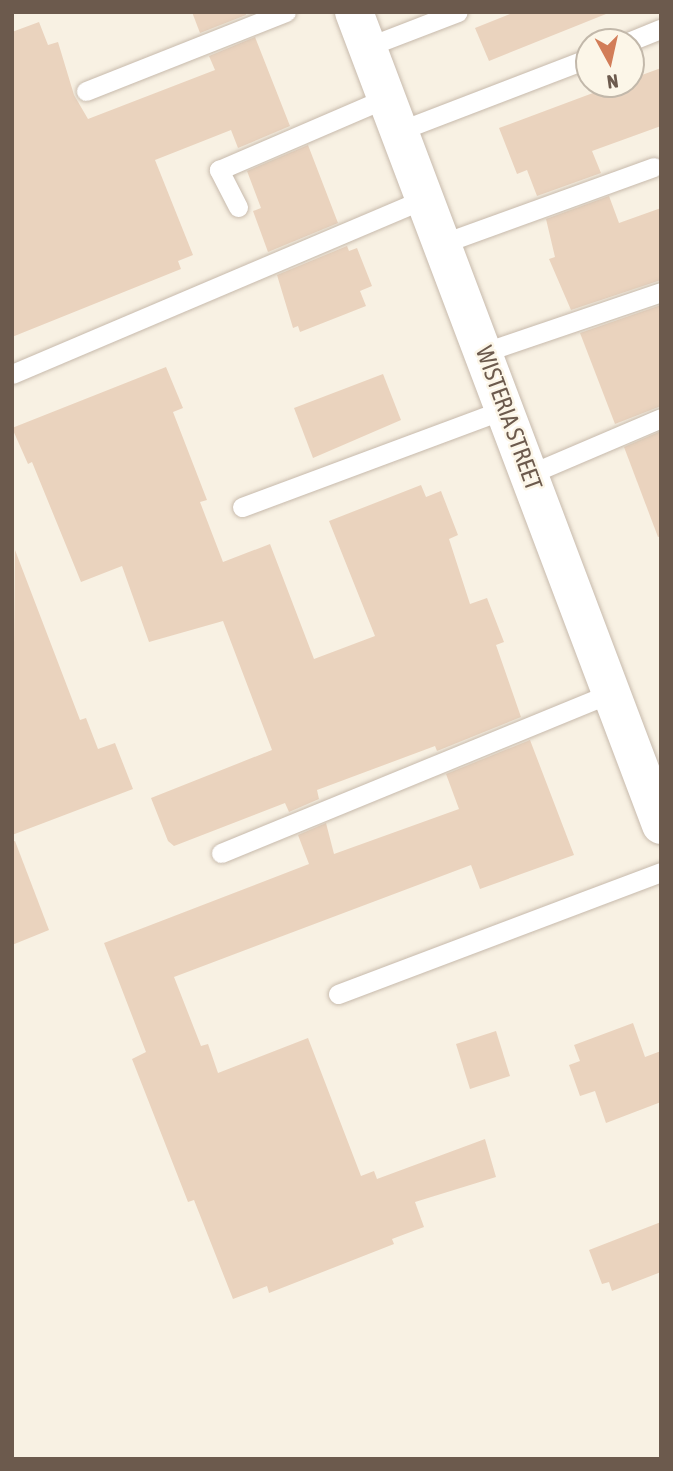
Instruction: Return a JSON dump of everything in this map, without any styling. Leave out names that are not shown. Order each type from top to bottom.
[{"type":"street","name":"WISTERIA STREET","points":[[360,29],[485,352],[661,825]]},
{"type":"lane","points":[[86,91],[286,12]]},
{"type":"lane","points":[[360,29],[458,12]]},
{"type":"lane","points":[[238,207],[219,170],[393,115],[575,62]]},
{"type":"lane","points":[[441,244],[654,167]]},
{"type":"lane","points":[[12,374],[425,199]]},
{"type":"lane","points":[[485,352],[661,292]]},
{"type":"lane","points":[[242,507],[506,409]]},
{"type":"lane","points":[[530,474],[661,418]]},
{"type":"lane","points":[[221,853],[611,693]]},
{"type":"lane","points":[[338,994],[661,872]]},
{"type":"building","points":[[192,12],[245,12],[246,15],[200,33]]},
{"type":"building","points":[[515,12],[606,14],[489,61],[475,28]]},
{"type":"building","points":[[39,22],[48,45],[58,42],[74,95],[88,119],[215,70],[209,56],[255,37],[290,126],[238,148],[231,130],[155,160],[193,255],[178,261],[181,269],[12,337],[12,32]]},
{"type":"building","points":[[661,68],[661,126],[592,151],[601,173],[537,196],[527,170],[517,174],[499,128],[579,98],[645,98],[645,74]]},
{"type":"building","points":[[308,145],[338,223],[268,252],[253,211],[261,208],[247,171]]},
{"type":"building","points":[[609,196],[619,223],[661,208],[661,280],[571,310],[549,259],[555,257],[546,219]]},
{"type":"building","points":[[347,246],[349,251],[357,248],[372,286],[360,291],[366,306],[300,332],[298,326],[293,328],[277,275]]},
{"type":"building","points":[[661,305],[661,406],[615,424],[580,333]]},
{"type":"building","points":[[166,367],[183,408],[173,412],[207,500],[200,502],[223,562],[270,544],[314,659],[375,636],[329,521],[421,485],[426,497],[441,491],[458,535],[449,539],[470,604],[487,598],[504,642],[496,645],[521,717],[437,751],[435,746],[317,790],[319,799],[289,812],[285,803],[174,846],[168,841],[151,798],[272,750],[223,621],[149,642],[122,566],[81,582],[32,462],[28,464],[12,428]]},
{"type":"building","points":[[383,374],[401,420],[313,458],[294,408]]},
{"type":"building","points":[[661,431],[661,536],[658,537],[624,447]]},
{"type":"building","points":[[15,550],[80,720],[86,718],[98,749],[115,743],[133,789],[12,835]]},
{"type":"building","points":[[530,740],[574,855],[480,889],[471,865],[174,977],[201,1046],[208,1044],[218,1073],[308,1038],[361,1176],[374,1171],[377,1179],[485,1139],[496,1177],[415,1202],[424,1227],[392,1239],[394,1244],[269,1293],[267,1286],[233,1299],[194,1200],[188,1202],[132,1059],[146,1052],[104,943],[309,864],[298,835],[326,823],[334,854],[459,809],[446,774]]},
{"type":"building","points":[[15,841],[49,930],[12,945],[12,842]]},
{"type":"building","points":[[633,1023],[645,1057],[661,1051],[661,1102],[606,1123],[595,1091],[580,1096],[569,1065],[580,1061],[574,1045]]},
{"type":"building","points":[[496,1031],[510,1076],[470,1089],[456,1044]]},
{"type":"building","points":[[661,1222],[661,1272],[612,1291],[609,1282],[602,1284],[589,1250]]}]
